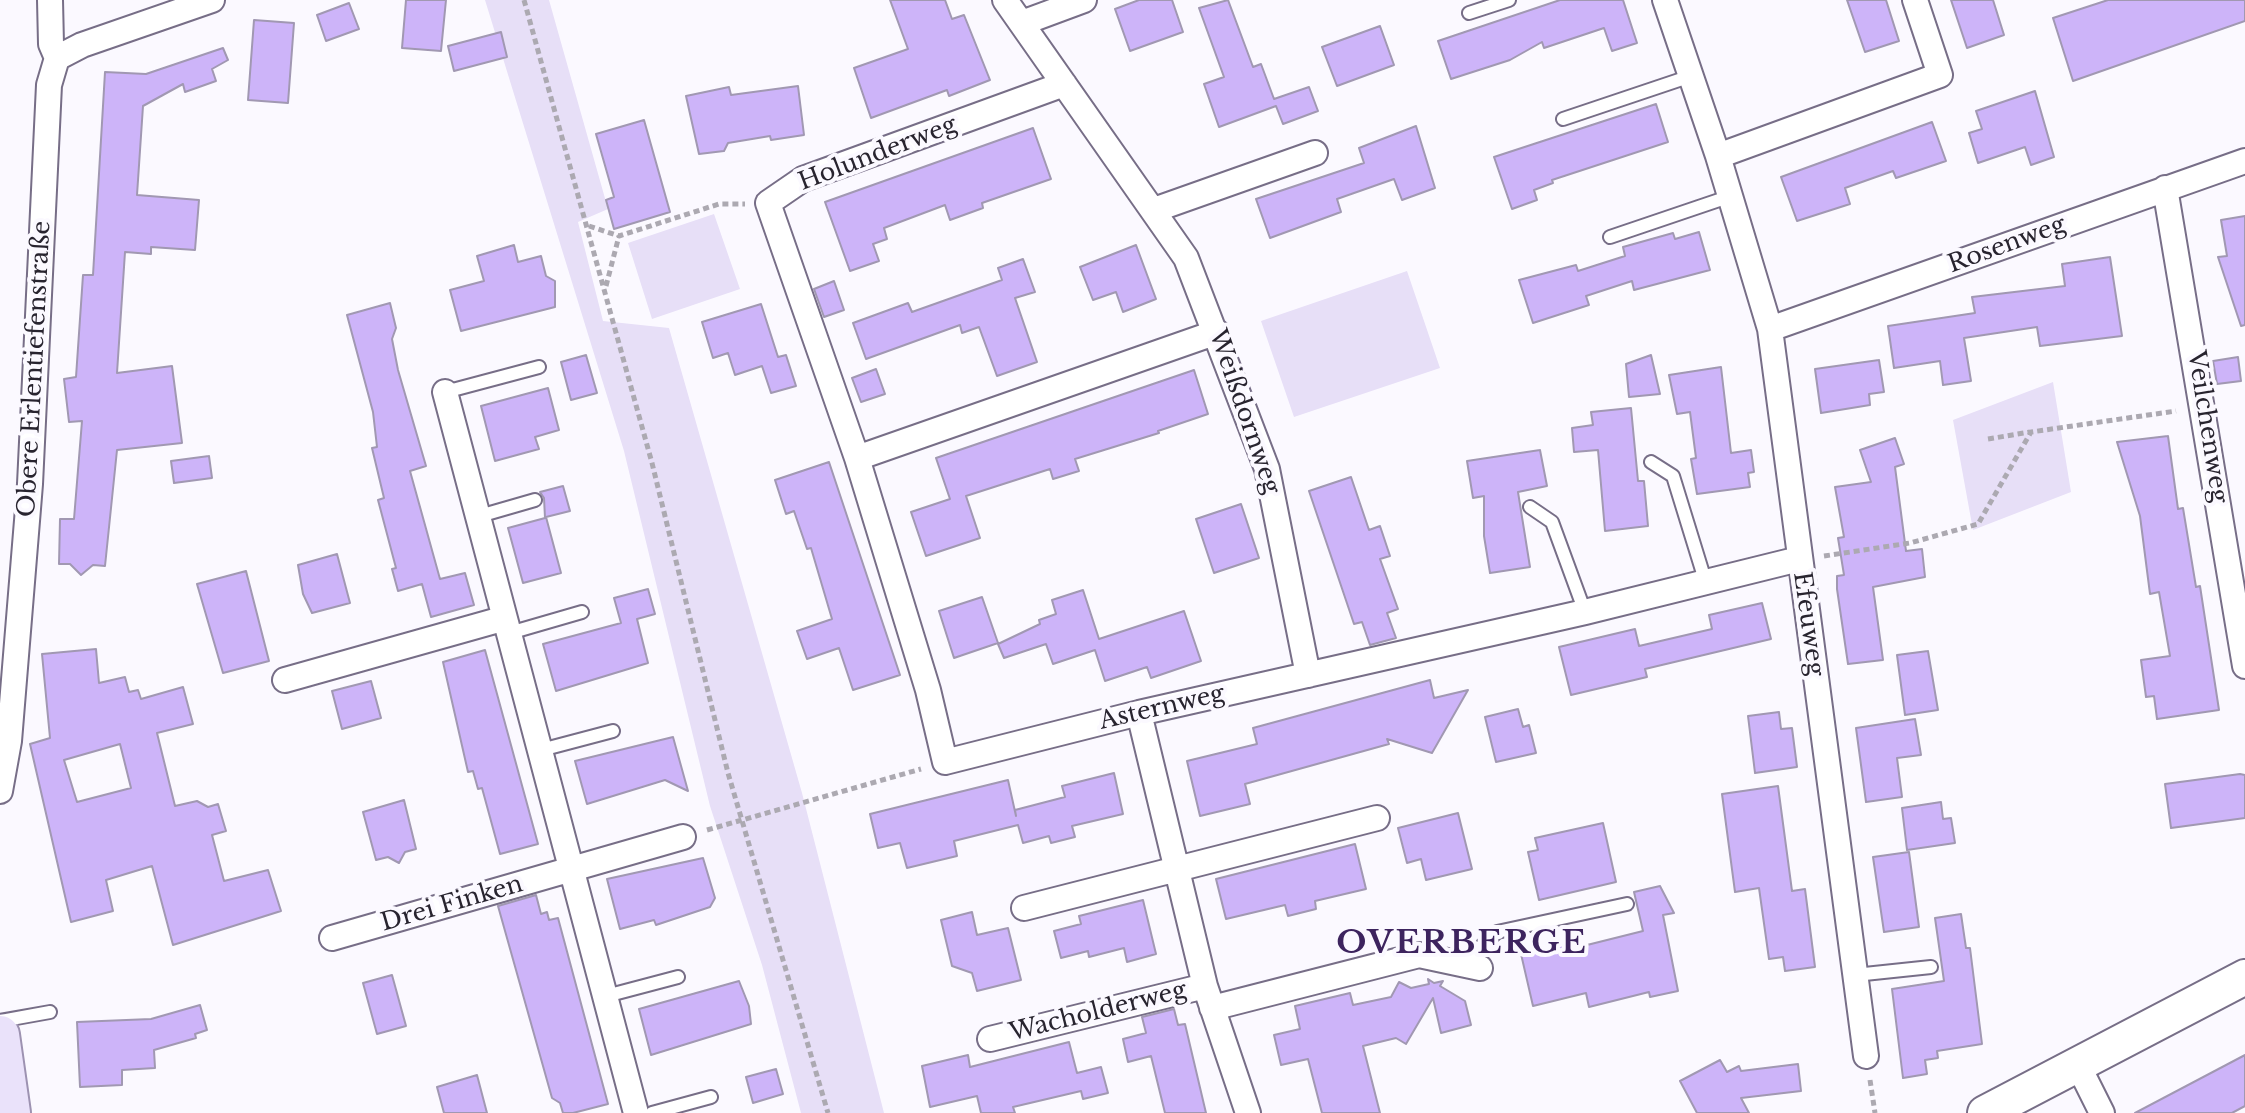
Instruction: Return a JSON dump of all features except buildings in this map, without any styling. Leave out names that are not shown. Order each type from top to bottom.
[{"type":"main road","points":[[1985,1113],[2245,977]]},
{"type":"main road","points":[[0,1035],[11,1113]]},
{"type":"street","name":"Obere Erlentiefenstraße","points":[[0,791],[30,484],[49,85],[57,58],[51,44],[50,0]]},
{"type":"street","points":[[57,58],[82,45],[212,0]]},
{"type":"street","name":"Weißdornweg","points":[[1005,0],[1186,258],[1217,332],[1267,469],[1308,675]]},
{"type":"street","points":[[1022,23],[1084,0]]},
{"type":"street","name":"Efeuweg","points":[[1665,0],[1731,196],[1770,329],[1866,1056]]},
{"type":"street","points":[[1718,156],[1940,75],[1915,0]]},
{"type":"street","name":"Holunderweg","points":[[768,203],[803,179],[1064,84]]},
{"type":"street","points":[[1154,210],[1315,153]]},
{"type":"street","name":"Rosenweg","points":[[1770,329],[2245,161]]},
{"type":"street","name":"Veilchenweg","points":[[2165,188],[2245,666]]},
{"type":"street","points":[[768,203],[857,458],[928,690],[945,762]]},
{"type":"street","points":[[857,458],[1217,332]]},
{"type":"street","points":[[445,392],[504,626],[541,750],[636,1113]]},
{"type":"street","name":"Asternweg","points":[[945,762],[1139,713],[1585,612],[1799,559]]},
{"type":"street","points":[[285,680],[504,626]]},
{"type":"street","name":"Wacholderweg","points":[[1139,713],[1209,997],[1248,1113]]},
{"type":"street","points":[[1024,908],[1176,872],[1377,818]]},
{"type":"street","name":"Drei Finken","points":[[332,938],[683,837]]},
{"type":"street","name":"Wacholderweg","points":[[990,1039],[1419,955],[1471,966]]},
{"type":"street","points":[[2078,1065],[2102,1113]]},
{"type":"lane","points":[[1469,13],[1509,0]]},
{"type":"lane","points":[[1563,119],[1691,76]]},
{"type":"lane","points":[[1610,237],[1731,196]]},
{"type":"lane","points":[[445,392],[539,367]]},
{"type":"lane","points":[[1651,462],[1673,476],[1705,580]]},
{"type":"lane","points":[[476,517],[535,500]]},
{"type":"lane","points":[[1530,507],[1552,522],[1585,612]]},
{"type":"lane","points":[[504,626],[582,612]]},
{"type":"lane","points":[[541,750],[613,731]]},
{"type":"lane","points":[[1471,966],[1497,932],[1627,904]]},
{"type":"lane","points":[[1855,975],[1931,967]]},
{"type":"lane","points":[[606,996],[678,977]]},
{"type":"lane","points":[[0,1021],[50,1012]]},
{"type":"lane","points":[[652,1113],[711,1097]]},
{"type":"path","points":[[524,0],[589,226],[742,820],[828,1113]]},
{"type":"path","points":[[589,226],[619,236],[719,204],[768,203]]},
{"type":"path","points":[[605,289],[619,236]]},
{"type":"path","points":[[1988,439],[2204,408]]},
{"type":"path","points":[[1799,559],[1910,543],[1978,524],[2031,432]]},
{"type":"path","points":[[683,837],[945,762]]},
{"type":"shaded area","points":[[485,0],[549,0],[608,209],[578,222],[603,321],[669,328],[802,793],[884,1113],[801,1113],[762,965],[710,806],[624,451]]},
{"type":"shaded area","points":[[714,214],[740,289],[652,319],[628,243]]},
{"type":"shaded area","points":[[1407,271],[1440,368],[1294,417],[1261,321]]},
{"type":"shaded area","points":[[2053,382],[2071,492],[1973,530],[1953,420]]},
{"type":"district","name":"OVERBERGE","points":[[1462,944]]}]
